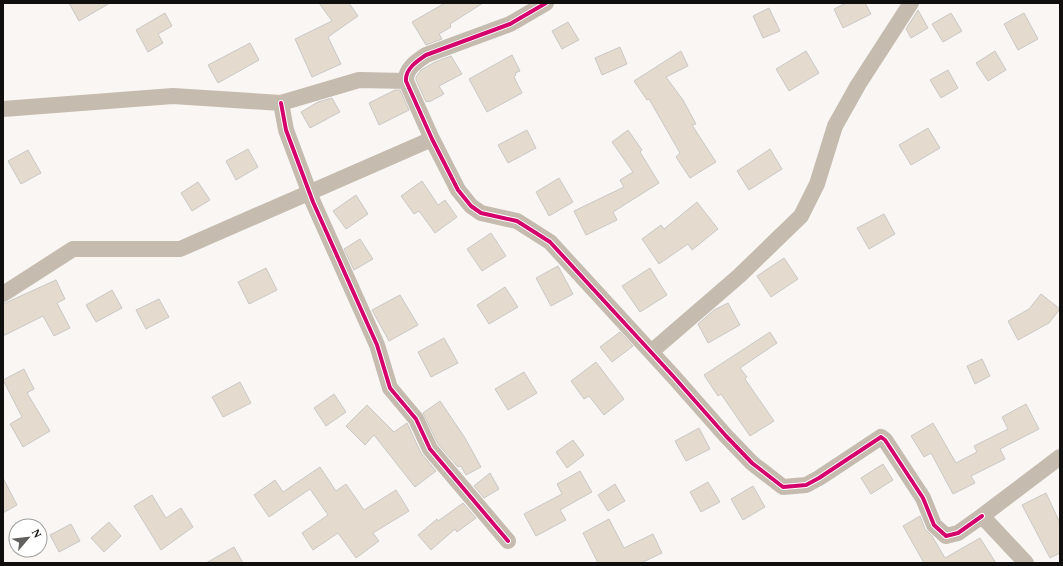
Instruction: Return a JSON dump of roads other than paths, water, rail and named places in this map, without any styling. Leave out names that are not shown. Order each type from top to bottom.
[{"type":"street","points":[[546,3],[510,24],[426,55],[414,62],[405,76],[406,81],[432,139],[458,190],[471,206],[481,213],[517,221],[550,242],[747,458],[783,487],[806,485],[881,437],[885,440],[923,498],[934,525],[946,536],[958,533],[1060,457]]},
{"type":"street","points":[[651,352],[740,276],[801,216],[817,184],[835,126],[858,85],[912,3]]},
{"type":"street","points":[[3,109],[173,96],[281,103],[359,80],[406,81]]},
{"type":"street","points":[[281,103],[286,130],[310,192],[377,345],[390,388],[416,420],[430,449],[508,541]]},
{"type":"street","points":[[3,294],[73,249],[180,249],[432,139]]},
{"type":"street","points":[[982,516],[1026,563]]}]
